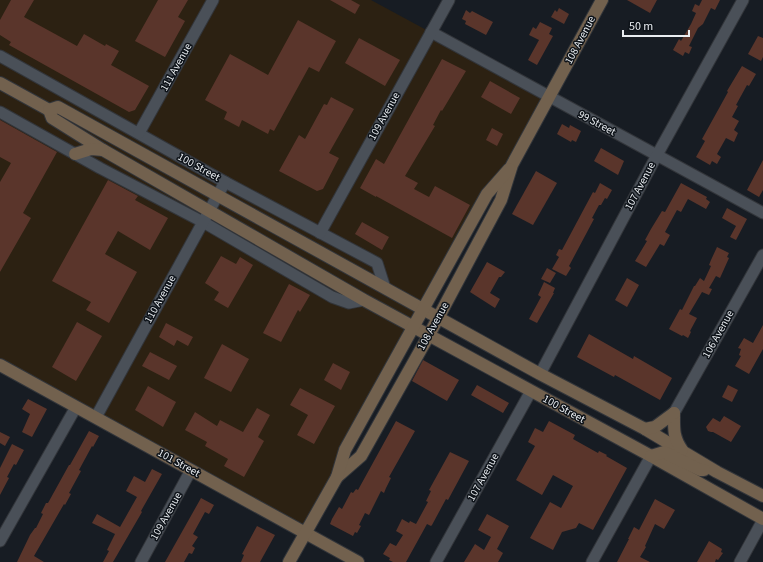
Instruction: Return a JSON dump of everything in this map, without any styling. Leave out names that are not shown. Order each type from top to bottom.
[{"type":"main road","name":"108 Avenue","points":[[289,562],[337,477],[345,450],[487,194],[512,165],[602,0]]},
{"type":"main road","name":"100 Street","points":[[0,83],[49,110],[52,118],[103,150],[364,300],[651,456],[763,519]]},
{"type":"main road","name":"100 Street","points":[[49,110],[58,107],[540,374],[645,429],[717,472],[763,496]]},
{"type":"main road","points":[[75,154],[91,149],[103,150]]},
{"type":"main road","name":"108 Avenue","points":[[337,477],[361,456],[429,335],[501,200],[512,165]]},
{"type":"main road","name":"101 Street","points":[[0,365],[358,562]]},
{"type":"main road","points":[[645,429],[655,427],[674,413]]},
{"type":"main road","points":[[674,413],[674,433],[676,442],[682,450]]},
{"type":"main road","points":[[651,456],[664,452],[700,470],[717,472]]},
{"type":"street","name":"111 Avenue","points":[[138,133],[213,0]]},
{"type":"street","name":"109 Avenue","points":[[320,233],[450,0]]},
{"type":"street","name":"107 Avenue","points":[[540,374],[657,155],[743,0]]},
{"type":"street","name":"99 Street","points":[[431,32],[763,213]]},
{"type":"street","name":"100 Street","points":[[0,56],[225,182],[377,263],[385,288]]},
{"type":"street","points":[[0,112],[203,222],[332,297],[350,303],[364,300]]},
{"type":"street","name":"110 Avenue","points":[[96,417],[225,182]]},
{"type":"street","name":"106 Avenue","points":[[674,413],[763,256]]},
{"type":"street","name":"107 Avenue","points":[[436,562],[531,391]]},
{"type":"street","points":[[0,541],[76,407]]},
{"type":"street","points":[[592,562],[651,456]]},
{"type":"street","name":"109 Avenue","points":[[141,562],[191,470]]},
{"type":"street","points":[[740,562],[763,519]]},
{"type":"shaded area","points":[[0,0],[371,0],[550,97],[487,194],[306,533],[0,365]]},
{"type":"building","points":[[11,0],[34,0],[24,17],[77,46],[84,34],[105,46],[106,44],[119,51],[111,65],[149,86],[135,110],[129,112],[9,45],[11,42],[0,35],[0,20]]},
{"type":"building","points":[[158,0],[188,0],[178,17],[185,21],[165,57],[135,41]]},
{"type":"building","points":[[330,0],[351,0],[360,5],[355,14]]},
{"type":"building","points":[[627,0],[657,0],[650,13]]},
{"type":"building","points":[[702,0],[720,0],[715,10],[711,8],[703,24],[698,28],[689,46],[692,47],[689,54],[685,52],[683,56],[673,50],[679,39],[681,41],[691,24],[696,13],[692,11],[695,4],[699,6]]},
{"type":"building","points":[[559,8],[569,14],[564,24],[551,17],[555,10],[557,12]]},
{"type":"building","points":[[466,10],[470,13],[472,11],[493,22],[486,35],[465,24],[466,21],[462,19]]},
{"type":"building","points":[[298,20],[336,41],[319,72],[309,67],[274,131],[270,129],[268,134],[242,120],[239,127],[224,119],[227,112],[205,100],[230,54],[268,75]]},
{"type":"building","points":[[540,22],[552,28],[549,34],[553,36],[537,65],[528,60],[539,40],[529,35],[533,27],[536,29]]},
{"type":"building","points":[[758,36],[763,38],[763,57],[761,61],[748,54]]},
{"type":"building","points":[[359,38],[400,60],[385,86],[345,63]]},
{"type":"building","points":[[442,59],[466,71],[442,111],[441,110],[433,125],[435,126],[405,176],[418,183],[414,189],[429,197],[435,186],[470,205],[452,238],[360,188],[376,159],[384,164]]},
{"type":"building","points":[[742,66],[756,74],[749,86],[747,85],[736,105],[738,106],[732,117],[739,121],[734,130],[738,133],[734,142],[726,138],[717,154],[721,157],[717,164],[712,161],[710,165],[696,157],[705,141],[702,139]]},
{"type":"building","points":[[490,81],[520,98],[511,114],[481,97]]},
{"type":"building","points":[[331,97],[354,109],[329,153],[339,158],[323,189],[317,191],[279,171],[299,135],[305,139],[324,104],[327,105]]},
{"type":"building","points":[[0,120],[57,152],[23,213],[31,218],[0,272],[0,182],[11,163],[0,157]]},
{"type":"building","points":[[562,124],[569,128],[570,125],[581,131],[576,142],[572,140],[571,142],[557,134]]},
{"type":"building","points":[[492,128],[503,134],[497,146],[486,140]]},
{"type":"building","points":[[601,148],[624,161],[618,175],[594,161]]},
{"type":"building","points":[[763,160],[763,190],[759,197],[747,190]]},
{"type":"building","points":[[536,171],[557,183],[533,225],[512,214]]},
{"type":"building","points":[[108,180],[138,196],[135,200],[168,218],[150,250],[118,231],[105,254],[137,272],[109,323],[86,310],[91,302],[52,281]]},
{"type":"building","points":[[600,183],[612,190],[607,199],[605,198],[601,205],[599,205],[592,218],[594,219],[569,266],[571,268],[566,276],[552,269],[559,257],[556,255],[559,249],[562,250],[593,192],[595,193]]},
{"type":"building","points":[[681,183],[707,197],[706,199],[710,202],[706,209],[688,199],[681,212],[677,210],[665,232],[670,235],[664,246],[660,244],[646,267],[635,261],[647,241],[645,240],[651,229],[662,211],[665,212]]},
{"type":"building","points":[[727,208],[747,219],[736,240],[730,237],[736,226],[722,218]]},
{"type":"building","points":[[362,222],[389,237],[382,250],[355,234]]},
{"type":"building","points":[[717,247],[729,253],[727,257],[729,258],[720,278],[716,276],[709,288],[712,289],[709,295],[702,292],[689,314],[697,318],[688,338],[683,335],[682,336],[669,329],[680,309],[682,310],[694,286],[700,278],[704,281]]},
{"type":"building","points":[[221,256],[236,264],[240,257],[253,265],[228,308],[214,300],[219,292],[205,283]]},
{"type":"building","points":[[487,262],[505,272],[501,277],[499,277],[490,293],[500,299],[495,308],[470,292]]},
{"type":"building","points":[[547,268],[556,273],[550,283],[541,279]]},
{"type":"building","points":[[627,278],[639,285],[627,307],[615,300]]},
{"type":"building","points":[[544,282],[555,288],[554,293],[537,323],[529,319],[541,297],[538,295]]},
{"type":"building","points":[[289,284],[310,295],[300,312],[298,310],[281,342],[263,333]]},
{"type":"building","points":[[77,322],[102,336],[76,381],[52,367]]},
{"type":"building","points":[[166,323],[193,337],[188,346],[177,340],[174,346],[159,337]]},
{"type":"building","points":[[763,325],[763,349],[749,374],[735,366],[741,356],[739,355],[741,349],[738,348],[744,338],[753,343]]},
{"type":"building","points":[[589,334],[633,359],[634,356],[672,378],[660,400],[615,375],[614,377],[577,357]]},
{"type":"building","points":[[222,344],[249,359],[231,392],[204,378]]},
{"type":"building","points":[[150,352],[177,366],[169,380],[142,366]]},
{"type":"building","points":[[423,360],[459,380],[447,401],[412,381]]},
{"type":"building","points":[[333,363],[350,372],[341,390],[324,380]]},
{"type":"building","points":[[477,385],[509,403],[503,413],[471,395]]},
{"type":"building","points":[[728,385],[738,390],[732,402],[722,397]]},
{"type":"building","points":[[148,386],[176,402],[163,427],[135,410]]},
{"type":"building","points":[[300,388],[335,406],[314,444],[297,435],[308,415],[290,405]]},
{"type":"building","points":[[28,399],[47,409],[32,437],[22,432],[30,414],[22,409]]},
{"type":"building","points":[[257,408],[270,415],[258,437],[264,441],[244,477],[224,466],[228,459],[205,446],[207,442],[185,430],[195,412],[217,426],[220,420],[243,432]]},
{"type":"building","points":[[724,416],[741,426],[731,442],[713,432],[708,431],[706,427],[713,418],[720,422]]},
{"type":"building","points":[[396,421],[415,431],[389,477],[391,478],[384,493],[381,491],[369,515],[365,513],[359,525],[361,526],[357,533],[355,532],[353,536],[330,524],[339,507],[342,509],[351,492],[353,493],[356,489],[358,490]]},
{"type":"building","points":[[549,421],[575,435],[573,439],[598,453],[599,451],[607,455],[606,456],[627,468],[593,530],[579,523],[576,528],[562,532],[553,550],[530,538],[550,502],[561,508],[573,486],[553,475],[542,495],[516,480],[535,446],[528,442],[535,428],[543,432]]},
{"type":"building","points":[[89,431],[99,436],[79,470],[81,471],[69,493],[71,494],[34,556],[44,562],[17,562],[30,535],[36,528],[43,514],[41,513],[46,503],[48,503]]},
{"type":"building","points":[[0,432],[10,437],[5,446],[0,443]]},
{"type":"building","points":[[12,444],[24,450],[16,465],[14,464],[7,477],[9,478],[0,495],[0,468]]},
{"type":"building","points":[[450,452],[469,461],[448,500],[446,499],[432,525],[427,524],[406,562],[393,562],[389,560],[390,558],[383,554],[390,543],[396,546],[403,535],[396,531],[402,519],[409,523],[410,521],[416,524],[428,502],[426,501],[431,491],[429,490]]},
{"type":"building","points":[[152,469],[162,474],[141,511],[142,512],[113,562],[103,562],[115,534],[92,523],[97,514],[120,527],[137,497],[126,491],[134,476],[145,482]]},
{"type":"building","points":[[201,498],[214,505],[209,514],[205,512],[193,534],[198,537],[192,546],[195,548],[192,554],[189,553],[184,562],[165,562]]},
{"type":"building","points":[[655,499],[675,510],[664,529],[655,524],[645,546],[646,547],[640,557],[650,562],[617,562],[634,527],[639,530]]},
{"type":"building","points":[[487,514],[509,526],[497,549],[503,553],[498,562],[464,562],[475,544],[484,550],[491,537],[478,530]]},
{"type":"building","points":[[257,526],[275,535],[260,562],[241,562],[244,555],[242,554]]},
{"type":"building","points":[[709,541],[722,549],[721,552],[723,553],[718,560],[716,559],[715,562],[697,562]]}]
